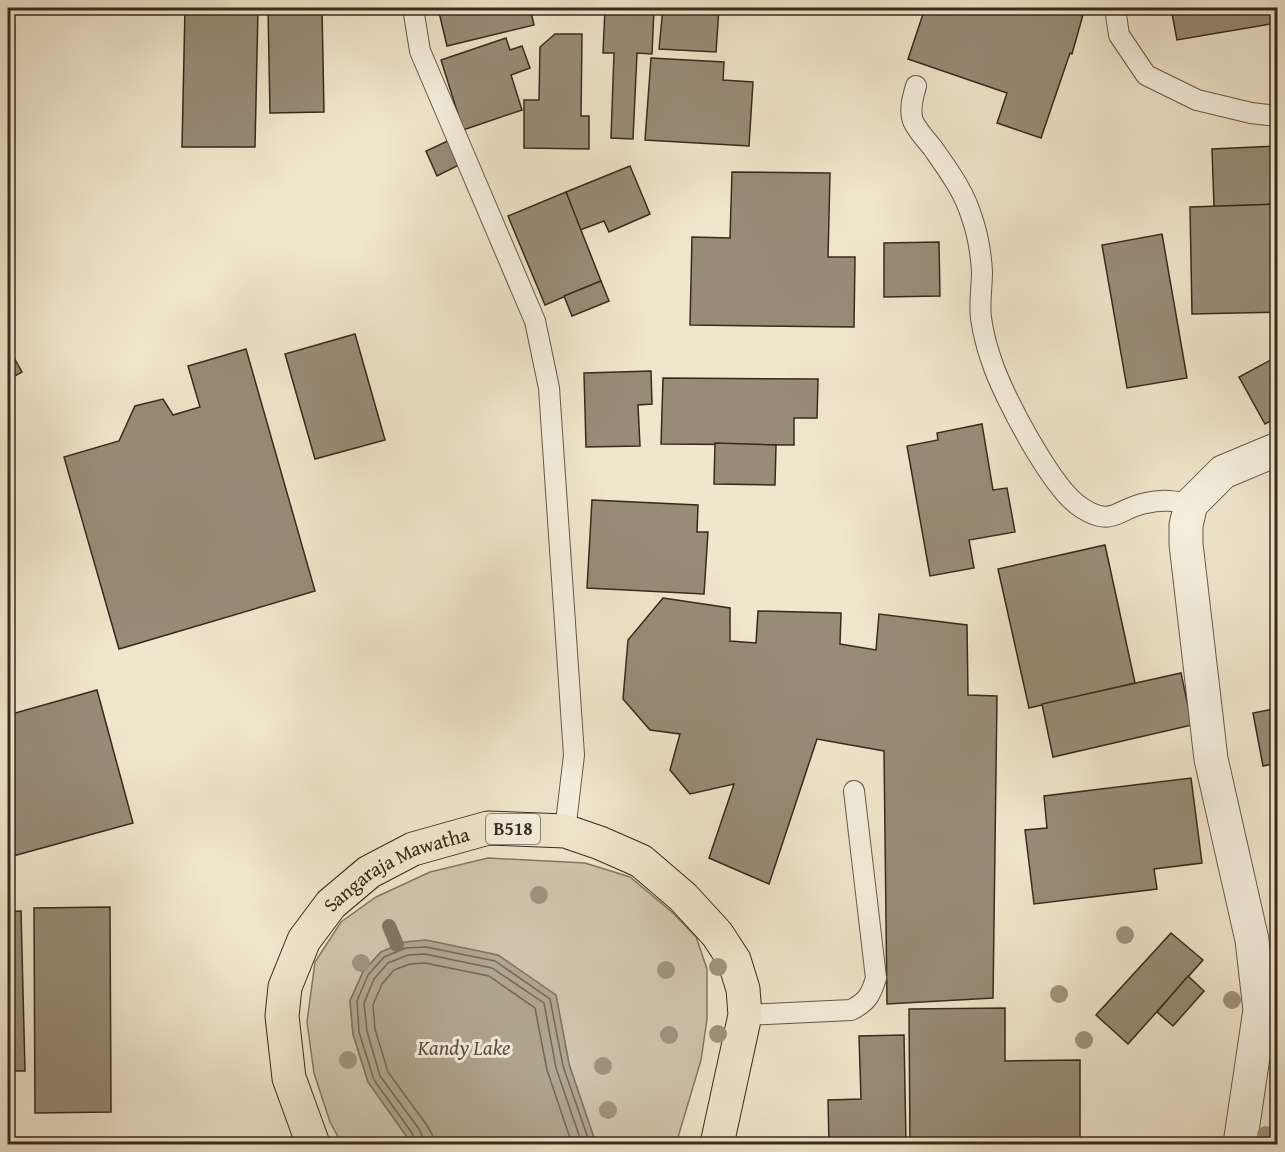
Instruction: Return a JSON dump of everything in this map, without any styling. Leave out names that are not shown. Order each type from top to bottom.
[{"type":"main road","name":"Sangaraja Mawatha","points":[[313,1144],[289,1078],[282,1016],[285,987],[304,940],[332,904],[369,872],[413,849],[488,828],[565,831],[641,861],[683,897],[717,934],[734,960],[743,989],[745,1016],[717,1144]]},
{"type":"street","points":[[1240,1144],[1260,1010],[1252,940],[1211,759],[1186,544],[1186,525],[1191,504],[1223,472],[1278,449]]},
{"type":"lane","points":[[412,8],[420,51],[535,321],[549,388],[574,755],[565,831]]},
{"type":"lane","points":[[1115,8],[1119,35],[1146,75],[1197,100],[1251,113],[1278,116]]},
{"type":"lane","points":[[916,86],[912,102],[913,121],[950,171],[966,199],[977,232],[982,272],[981,317],[992,363],[1023,428],[1050,472],[1062,490],[1080,507],[1096,516],[1106,517],[1143,503],[1167,500],[1191,504]]},
{"type":"lane","points":[[745,1016],[851,1010],[863,1004],[871,996],[876,978],[854,791]]},
{"type":"shaded area","points":[[488,858],[585,863],[630,877],[673,913],[696,937],[707,969],[707,1019],[701,1060],[676,1144],[596,1144],[569,1064],[556,995],[405,942],[381,952],[363,972],[350,1001],[353,1034],[368,1082],[412,1144],[342,1144],[330,1122],[314,1073],[307,1022],[315,962],[341,922],[376,897],[430,872]]},
{"type":"water","name":"Kandy Lake","points":[[426,940],[498,955],[556,995],[569,1064],[596,1144],[412,1144],[368,1082],[353,1034],[350,1001],[363,972],[381,952],[405,942]]},
{"type":"building","points":[[185,8],[258,8],[255,147],[182,147]]},
{"type":"building","points":[[268,8],[322,8],[324,112],[270,113]]},
{"type":"building","points":[[438,8],[530,8],[534,25],[447,46]]},
{"type":"building","points":[[605,8],[654,8],[652,54],[637,53],[633,139],[611,138],[614,53],[603,53]]},
{"type":"building","points":[[663,8],[719,8],[716,52],[659,49]]},
{"type":"building","points":[[749,8],[823,8],[822,12]]},
{"type":"building","points":[[925,8],[1072,8],[1084,11],[1072,54],[1070,53],[1041,138],[997,123],[1007,93],[908,59]]},
{"type":"building","points":[[1171,8],[1274,8],[1276,23],[1177,40]]},
{"type":"building","points":[[555,34],[582,34],[581,116],[589,116],[589,149],[524,148],[524,100],[539,100],[540,47]]},
{"type":"building","points":[[506,38],[510,50],[522,46],[530,68],[511,75],[522,110],[463,130],[441,60]]},
{"type":"building","points":[[651,58],[724,62],[723,80],[753,82],[749,146],[645,140]]},
{"type":"building","points":[[452,139],[463,163],[437,176],[426,151]]},
{"type":"building","points":[[1278,146],[1278,204],[1214,207],[1212,149]]},
{"type":"building","points":[[630,166],[650,214],[609,232],[604,221],[580,230],[566,192]]},
{"type":"building","points":[[732,172],[830,173],[828,257],[855,257],[854,327],[690,325],[692,237],[730,238]]},
{"type":"building","points":[[566,192],[601,281],[545,305],[508,216]]},
{"type":"building","points":[[1278,204],[1278,312],[1192,314],[1190,207]]},
{"type":"building","points":[[1162,234],[1187,378],[1127,388],[1102,245]]},
{"type":"building","points":[[939,242],[940,296],[884,297],[884,243]]},
{"type":"building","points":[[601,281],[609,301],[572,316],[564,296]]},
{"type":"building","points":[[355,334],[385,440],[315,459],[285,354]]},
{"type":"building","points":[[8,347],[22,372],[8,380]]},
{"type":"building","points":[[246,349],[315,591],[119,649],[64,457],[119,441],[135,406],[163,399],[173,415],[200,407],[188,366]]},
{"type":"building","points":[[1278,356],[1278,417],[1265,424],[1239,377]]},
{"type":"building","points":[[651,371],[652,404],[638,405],[640,446],[586,447],[584,373]]},
{"type":"building","points":[[663,378],[818,379],[817,418],[794,418],[794,445],[661,444]]},
{"type":"building","points":[[982,424],[993,490],[1007,488],[1015,532],[969,540],[974,568],[930,576],[907,446],[938,440],[937,433]]},
{"type":"building","points":[[715,443],[776,445],[775,485],[714,484]]},
{"type":"building","points":[[592,500],[698,505],[697,532],[708,532],[704,594],[587,588]]},
{"type":"building","points":[[1105,545],[1135,683],[1029,708],[998,569]]},
{"type":"building","points":[[663,598],[730,608],[730,641],[756,643],[758,611],[841,613],[840,644],[876,650],[879,614],[967,625],[968,695],[997,696],[993,998],[887,1004],[884,751],[817,739],[769,884],[709,858],[734,784],[690,794],[670,770],[680,734],[650,730],[623,699],[628,640]]},
{"type":"building","points":[[1181,673],[1192,725],[1053,757],[1042,704]]},
{"type":"building","points":[[97,690],[133,823],[13,856],[8,835],[8,715]]},
{"type":"building","points":[[1278,708],[1278,763],[1263,766],[1253,713]]},
{"type":"building","points":[[1191,778],[1202,863],[1154,869],[1157,889],[1034,904],[1025,830],[1047,828],[1044,796]]},
{"type":"building","points":[[110,907],[111,1112],[35,1113],[34,908]]},
{"type":"building","points":[[21,911],[25,1071],[8,1071],[8,912]]},
{"type":"building","points":[[1171,933],[1203,960],[1128,1044],[1096,1015]]},
{"type":"building","points":[[1188,976],[1204,991],[1173,1026],[1157,1012]]},
{"type":"building","points":[[1005,1008],[1005,1061],[1080,1060],[1080,1144],[910,1144],[909,1009]]},
{"type":"building","points":[[904,1035],[906,1144],[829,1144],[828,1100],[861,1099],[859,1036]]},
{"type":"waterway","points":[[389,926],[397,945]]}]
